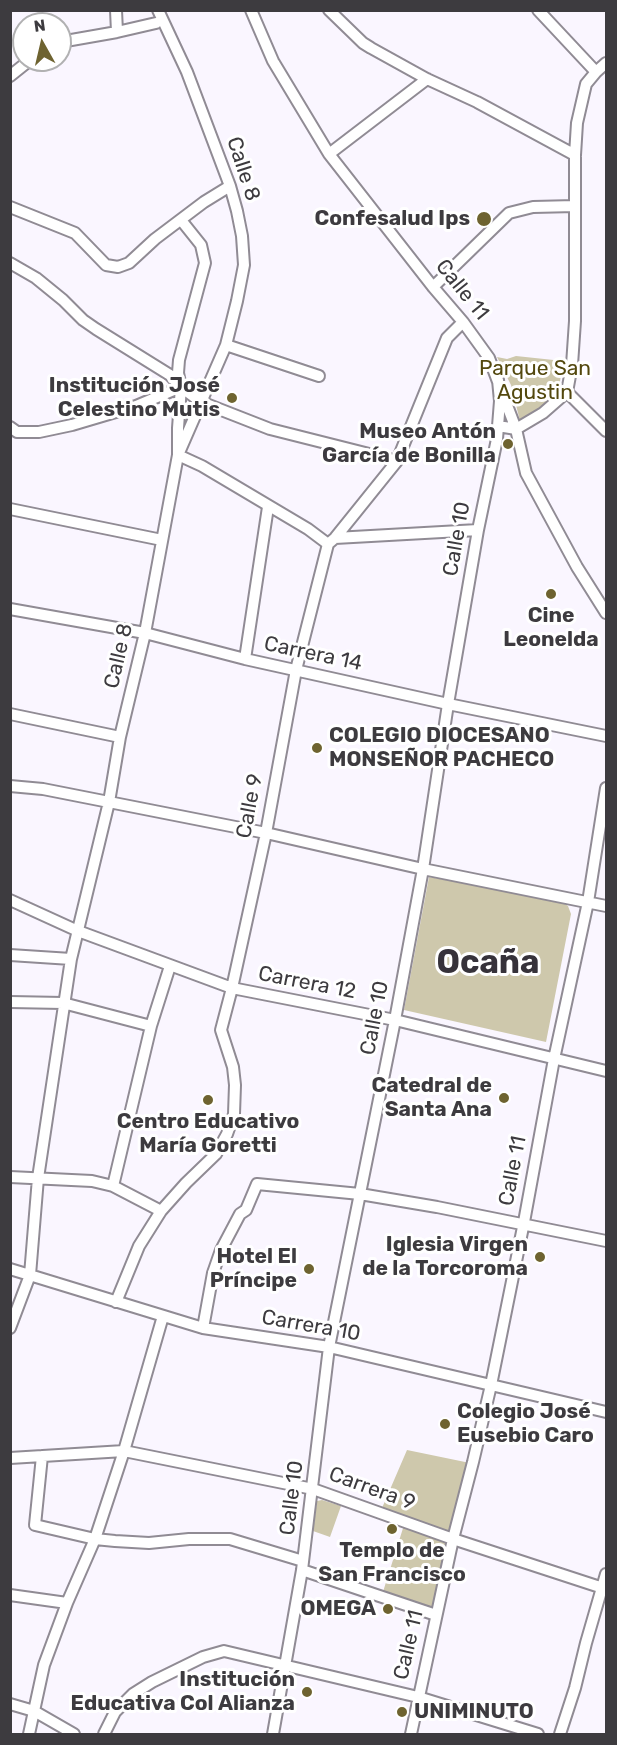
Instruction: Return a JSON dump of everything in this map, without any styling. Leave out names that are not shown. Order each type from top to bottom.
[{"type":"street","points":[[116,10],[117,32]]},
{"type":"street","name":"Calle 8","points":[[10,1328],[30,1275],[38,1178],[71,959],[109,802],[120,737],[145,633],[178,455],[226,345],[244,265],[242,236],[230,186],[187,72],[158,10]]},
{"type":"street","name":"Calle 11","points":[[251,10],[273,61],[329,153],[489,358],[516,429],[526,473],[577,567],[606,613]]},
{"type":"street","points":[[329,10],[363,43],[427,79],[477,102],[575,155]]},
{"type":"street","points":[[538,10],[596,72]]},
{"type":"street","points":[[72,40],[156,23]]},
{"type":"street","points":[[498,426],[516,429],[543,413],[567,393],[572,365],[574,321],[577,123],[586,84],[606,63]]},
{"type":"street","points":[[329,153],[427,79]]},
{"type":"street","points":[[10,207],[75,233],[106,265],[117,267],[129,263],[155,239],[204,202],[230,186]]},
{"type":"street","points":[[433,287],[509,213],[533,207],[575,206]]},
{"type":"street","points":[[181,220],[201,245],[205,263],[179,360],[178,373],[182,387],[178,455],[202,466],[268,507],[332,542],[478,530]]},
{"type":"street","points":[[10,263],[36,278],[83,320],[170,375],[201,402],[270,429],[397,461]]},
{"type":"street","name":"Calle 9","points":[[116,1302],[139,1246],[161,1211],[216,1154],[227,1134],[234,1114],[233,1066],[221,1030],[266,833],[296,670],[332,542],[397,461],[447,338],[463,322]]},
{"type":"street","points":[[226,345],[319,376]]},
{"type":"street","name":"Calle 10","points":[[273,1734],[303,1565],[329,1347],[423,869],[448,704],[498,426],[500,401],[498,380]]},
{"type":"street","points":[[10,427],[17,432],[39,432],[72,425],[136,406],[182,387]]},
{"type":"street","points":[[567,393],[606,431]]},
{"type":"street","points":[[245,659],[268,507]]},
{"type":"street","points":[[10,509],[162,540]]},
{"type":"street","name":"Carrera 14","points":[[10,609],[145,633],[245,659],[606,736]]},
{"type":"street","points":[[10,714],[120,737]]},
{"type":"street","points":[[10,786],[43,789],[266,833],[423,869],[606,906]]},
{"type":"street","name":"Calle 11","points":[[411,1734],[453,1539],[491,1385],[554,1059],[588,902],[606,788]]},
{"type":"street","name":"Carrera 12","points":[[10,900],[78,931],[232,988],[395,1020],[606,1071]]},
{"type":"street","points":[[10,955],[71,959]]},
{"type":"street","points":[[113,1186],[151,1026],[170,966]]},
{"type":"street","points":[[10,1002],[63,1003],[151,1026]]},
{"type":"street","points":[[10,1177],[92,1181],[113,1186],[161,1211]]},
{"type":"street","points":[[203,1328],[213,1273],[221,1250],[240,1214],[246,1210],[257,1184],[360,1194],[606,1240]]},
{"type":"street","name":"Carrera 10","points":[[11,1269],[203,1328],[329,1347],[606,1412]]},
{"type":"street","points":[[29,1734],[44,1665],[95,1539],[124,1451],[163,1316]]},
{"type":"street","name":"Carrera 9","points":[[10,1458],[124,1451],[313,1489],[453,1539],[605,1588]]},
{"type":"street","points":[[42,1456],[35,1525],[95,1539],[149,1543],[189,1539],[230,1539],[436,1615]]},
{"type":"street","points":[[560,1734],[586,1643],[605,1588],[606,1574]]},
{"type":"street","points":[[10,1595],[68,1603]]},
{"type":"street","points":[[104,1734],[115,1712],[133,1694],[203,1657],[224,1651],[418,1697],[538,1734]]},
{"type":"street","points":[[10,1704],[34,1711],[74,1734]]},
{"type":"green space","name":"Parque San Agustin","points":[[516,356],[563,361],[558,395],[520,421],[511,385],[497,357],[507,359]]},
{"type":"green space","points":[[429,877],[559,900],[568,906],[571,914],[546,1042],[404,1010]]},
{"type":"green space","points":[[407,1450],[470,1463],[434,1616],[382,1595],[404,1525],[379,1515]]},
{"type":"green space","points":[[322,1500],[341,1506],[330,1537],[313,1531],[317,1501]]},
{"type":"place","name":"Confesalud Ips","points":[[484,219]]},
{"type":"place","name":"Institución José Celestino Mutis","points":[[232,398]]},
{"type":"place","name":"Museo Antón García de Bonilla","points":[[508,444]]},
{"type":"place","name":"Cine Leonelda","points":[[551,594]]},
{"type":"place","name":"COLEGIO DIOCESANO MONSEÑOR PACHECO","points":[[317,748]]},
{"type":"place","name":"Catedral de Santa Ana","points":[[504,1098]]},
{"type":"place","name":"Centro Educativo María Goretti","points":[[208,1100]]},
{"type":"place","name":"Iglesia Virgen de la Torcoroma","points":[[540,1257]]},
{"type":"place","name":"Hotel El Príncipe","points":[[309,1269]]},
{"type":"place","name":"Colegio José Eusebio Caro","points":[[445,1424]]},
{"type":"place","name":"Templo de San Francisco","points":[[392,1529]]},
{"type":"place","name":"OMEGA","points":[[388,1609]]},
{"type":"place","name":"Institución Educativa Col Alianza","points":[[307,1692]]},
{"type":"place","name":"UNIMINUTO","points":[[402,1712]]},
{"type":"district","name":"Ocaña","points":[[488,963]]}]
